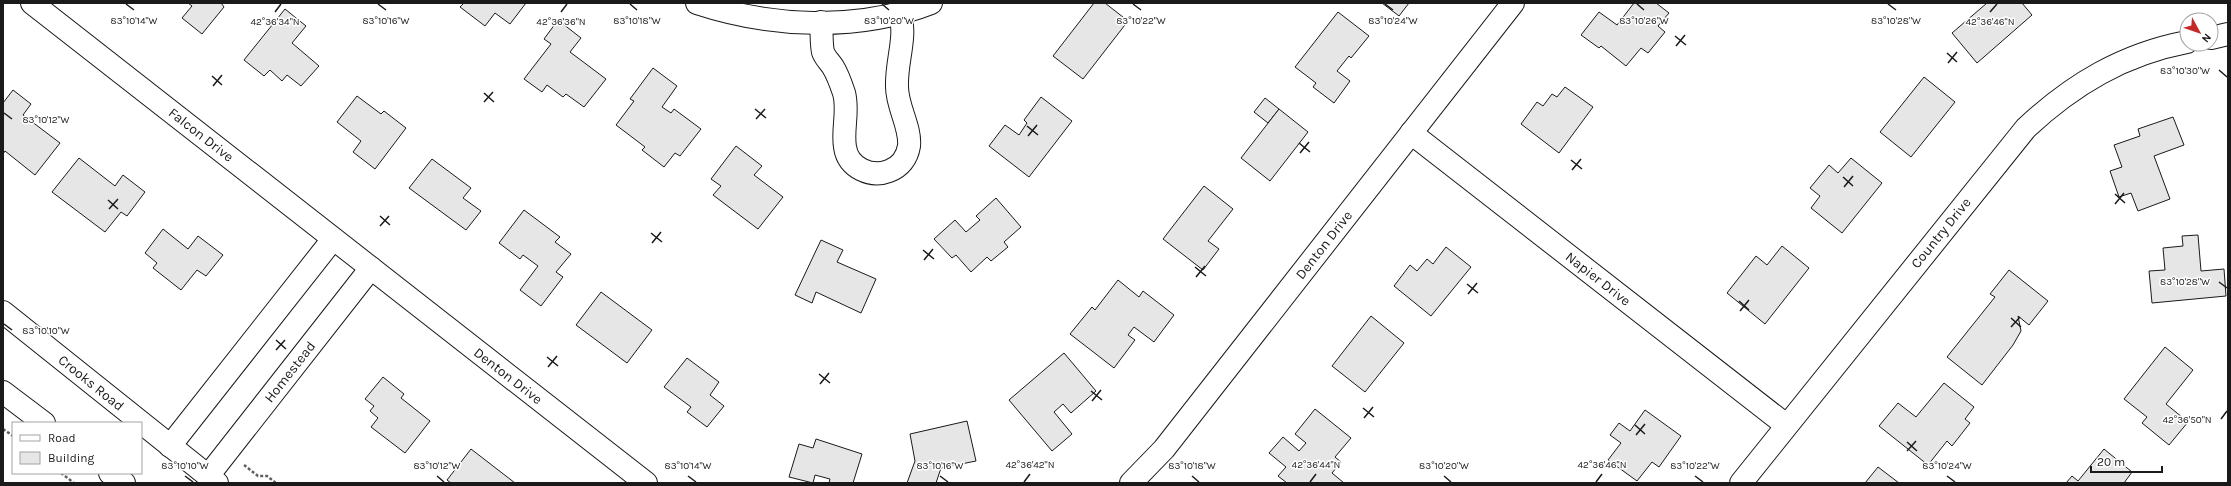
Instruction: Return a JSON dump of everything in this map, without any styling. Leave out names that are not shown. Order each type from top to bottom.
[{"type":"street","name":"Falcon Drive","points":[[32,3],[371,268]]},
{"type":"street","points":[[697,3],[749,18],[784,22],[861,20],[900,12],[931,3]]},
{"type":"street","name":"Denton Drive","points":[[1131,483],[1164,449],[1513,3]]},
{"type":"street","points":[[821,22],[824,54],[838,76],[844,94],[846,109],[845,148],[848,156],[857,167],[864,171],[873,174],[885,173],[901,164],[907,155],[909,146],[909,136],[900,109],[897,94],[896,77],[904,39],[900,12]]},
{"type":"street","name":"Country Drive","points":[[1741,483],[2008,149],[2031,123],[2070,90],[2096,74],[2138,55],[2162,47],[2179,44]]},
{"type":"street","name":"Napier Drive","points":[[1411,133],[1786,425]]},
{"type":"street","points":[[170,446],[333,239]]},
{"type":"street","name":"Denton Drive","points":[[371,268],[646,483]]},
{"type":"street","name":"Homestead","points":[[209,481],[371,268]]},
{"type":"street","name":"Crooks Road","points":[[3,312],[140,422]]},
{"type":"street","points":[[3,392],[43,422]]},
{"type":"street","name":"Crooks Road","points":[[142,424],[209,481]]},
{"type":"street","points":[[111,474],[124,483]]},
{"type":"path","points":[[3,428],[12,435]]},
{"type":"path","points":[[62,474],[74,483]]},
{"type":"path","points":[[264,477],[267,476],[276,483]]},
{"type":"building","points":[[188,3],[221,3],[224,7],[202,34],[182,18],[192,6]]},
{"type":"building","points":[[464,3],[526,3],[510,24],[495,13],[485,26],[460,7]]},
{"type":"building","points":[[1094,3],[1105,3],[1128,21],[1083,79],[1053,56]]},
{"type":"building","points":[[1382,3],[1409,3],[1399,16]]},
{"type":"building","points":[[1634,3],[1656,3],[1669,13],[1658,26],[1665,32],[1648,53],[1641,48],[1626,66],[1601,46],[1599,48],[1581,35],[1599,12],[1617,25]]},
{"type":"building","points":[[1987,3],[2022,3],[2032,15],[1977,63],[1952,33]]},
{"type":"building","points":[[285,9],[306,26],[292,43],[319,66],[301,86],[287,75],[282,81],[270,70],[264,76],[244,60]]},
{"type":"building","points":[[1338,12],[1369,36],[1351,58],[1349,56],[1337,71],[1350,81],[1334,103],[1313,87],[1316,83],[1295,67]]},
{"type":"building","points":[[558,20],[581,38],[570,52],[606,79],[584,107],[566,94],[563,97],[547,85],[542,92],[524,79],[551,44],[544,39]]},
{"type":"building","points":[[653,68],[677,86],[662,107],[671,113],[674,109],[701,129],[680,156],[675,153],[664,167],[642,150],[645,147],[616,125],[634,101],[630,99]]},
{"type":"building","points":[[1924,77],[1955,102],[1911,157],[1880,132]]},
{"type":"building","points":[[1565,87],[1593,107],[1559,153],[1521,124],[1537,102],[1543,106],[1552,94],[1557,97]]},
{"type":"building","points":[[13,90],[31,104],[23,115],[60,143],[35,175],[5,151],[3,154],[3,103]]},
{"type":"building","points":[[357,96],[381,114],[384,111],[406,128],[375,169],[353,152],[361,141],[337,122]]},
{"type":"building","points":[[1041,97],[1072,121],[1029,177],[989,146],[1005,125],[1019,135],[1027,123],[1024,120]]},
{"type":"building","points":[[1265,98],[1279,109],[1268,123],[1254,112]]},
{"type":"building","points":[[1279,109],[1308,132],[1270,181],[1241,158]]},
{"type":"building","points":[[2173,117],[2184,145],[2154,156],[2170,199],[2138,211],[2131,193],[2119,197],[2110,171],[2122,167],[2114,145],[2140,136],[2138,129]]},
{"type":"building","points":[[736,146],[762,166],[754,175],[783,197],[758,229],[713,195],[721,186],[711,179]]},
{"type":"building","points":[[79,158],[115,186],[123,175],[145,192],[127,216],[121,212],[105,232],[52,192]]},
{"type":"building","points":[[1851,158],[1882,183],[1842,233],[1811,208],[1820,196],[1810,188],[1829,165],[1838,173]]},
{"type":"building","points":[[432,159],[471,188],[463,198],[481,211],[466,230],[409,188]]},
{"type":"building","points":[[1204,186],[1233,209],[1208,241],[1219,249],[1203,270],[1163,239]]},
{"type":"building","points":[[996,198],[1021,227],[1004,242],[1008,247],[991,261],[987,257],[971,272],[956,255],[952,258],[934,239],[955,220],[966,232],[980,220],[976,216]]},
{"type":"building","points":[[524,210],[560,237],[555,242],[571,254],[556,272],[563,277],[541,306],[520,290],[538,266],[523,255],[520,259],[499,243]]},
{"type":"building","points":[[163,229],[188,249],[198,236],[223,255],[206,276],[197,270],[181,290],[153,268],[157,263],[145,253]]},
{"type":"building","points":[[2198,235],[2201,271],[2224,269],[2226,296],[2152,303],[2149,271],[2165,270],[2163,248],[2183,246],[2182,236]]},
{"type":"building","points":[[821,240],[843,250],[837,262],[876,279],[861,313],[816,292],[812,303],[795,295]]},
{"type":"building","points":[[1782,246],[1809,268],[1765,324],[1727,293],[1756,256],[1767,265]]},
{"type":"building","points":[[1446,247],[1471,267],[1431,316],[1394,286],[1410,265],[1417,271],[1427,259],[1433,264]]},
{"type":"building","points":[[2009,270],[2048,301],[2029,325],[2018,316],[2021,331],[2013,345],[1982,385],[1947,357],[1995,297],[1990,294]]},
{"type":"building","points":[[1118,280],[1139,297],[1143,291],[1174,315],[1154,342],[1134,327],[1128,335],[1135,340],[1114,368],[1070,334],[1092,307],[1095,310]]},
{"type":"building","points":[[601,292],[652,330],[627,363],[576,325]]},
{"type":"building","points":[[1371,316],[1404,343],[1365,392],[1332,366]]},
{"type":"building","points":[[2165,347],[2193,370],[2166,404],[2188,422],[2169,445],[2142,423],[2147,417],[2124,399]]},
{"type":"building","points":[[1064,353],[1096,391],[1071,413],[1063,404],[1054,412],[1072,434],[1052,451],[1009,400]]},
{"type":"building","points":[[687,358],[719,382],[710,395],[724,406],[707,427],[687,412],[691,407],[664,387]]},
{"type":"building","points":[[383,377],[404,394],[401,398],[430,421],[405,453],[371,427],[378,418],[370,411],[374,406],[365,399]]},
{"type":"building","points":[[1944,383],[1974,407],[1965,419],[1970,423],[1952,446],[1947,441],[1928,465],[1879,426],[1898,403],[1916,417]]},
{"type":"building","points":[[1315,409],[1351,438],[1335,457],[1341,462],[1332,473],[1344,483],[1287,483],[1278,476],[1286,467],[1269,453],[1283,437],[1299,451],[1306,443],[1295,434]]},
{"type":"building","points":[[1645,410],[1681,436],[1659,467],[1652,462],[1637,481],[1608,460],[1621,443],[1610,435],[1619,423],[1630,431]]},
{"type":"building","points":[[967,421],[976,461],[941,468],[936,483],[907,483],[915,461],[910,434]]},
{"type":"building","points":[[816,439],[862,454],[853,483],[829,483],[830,479],[815,475],[813,483],[789,477],[799,444],[813,448]]},
{"type":"building","points":[[471,449],[515,483],[451,483],[447,480]]},
{"type":"building","points":[[2104,449],[2132,472],[2124,483],[2066,483],[2072,476],[2078,481]]},
{"type":"building","points":[[1878,467],[1899,483],[1865,483]]}]
